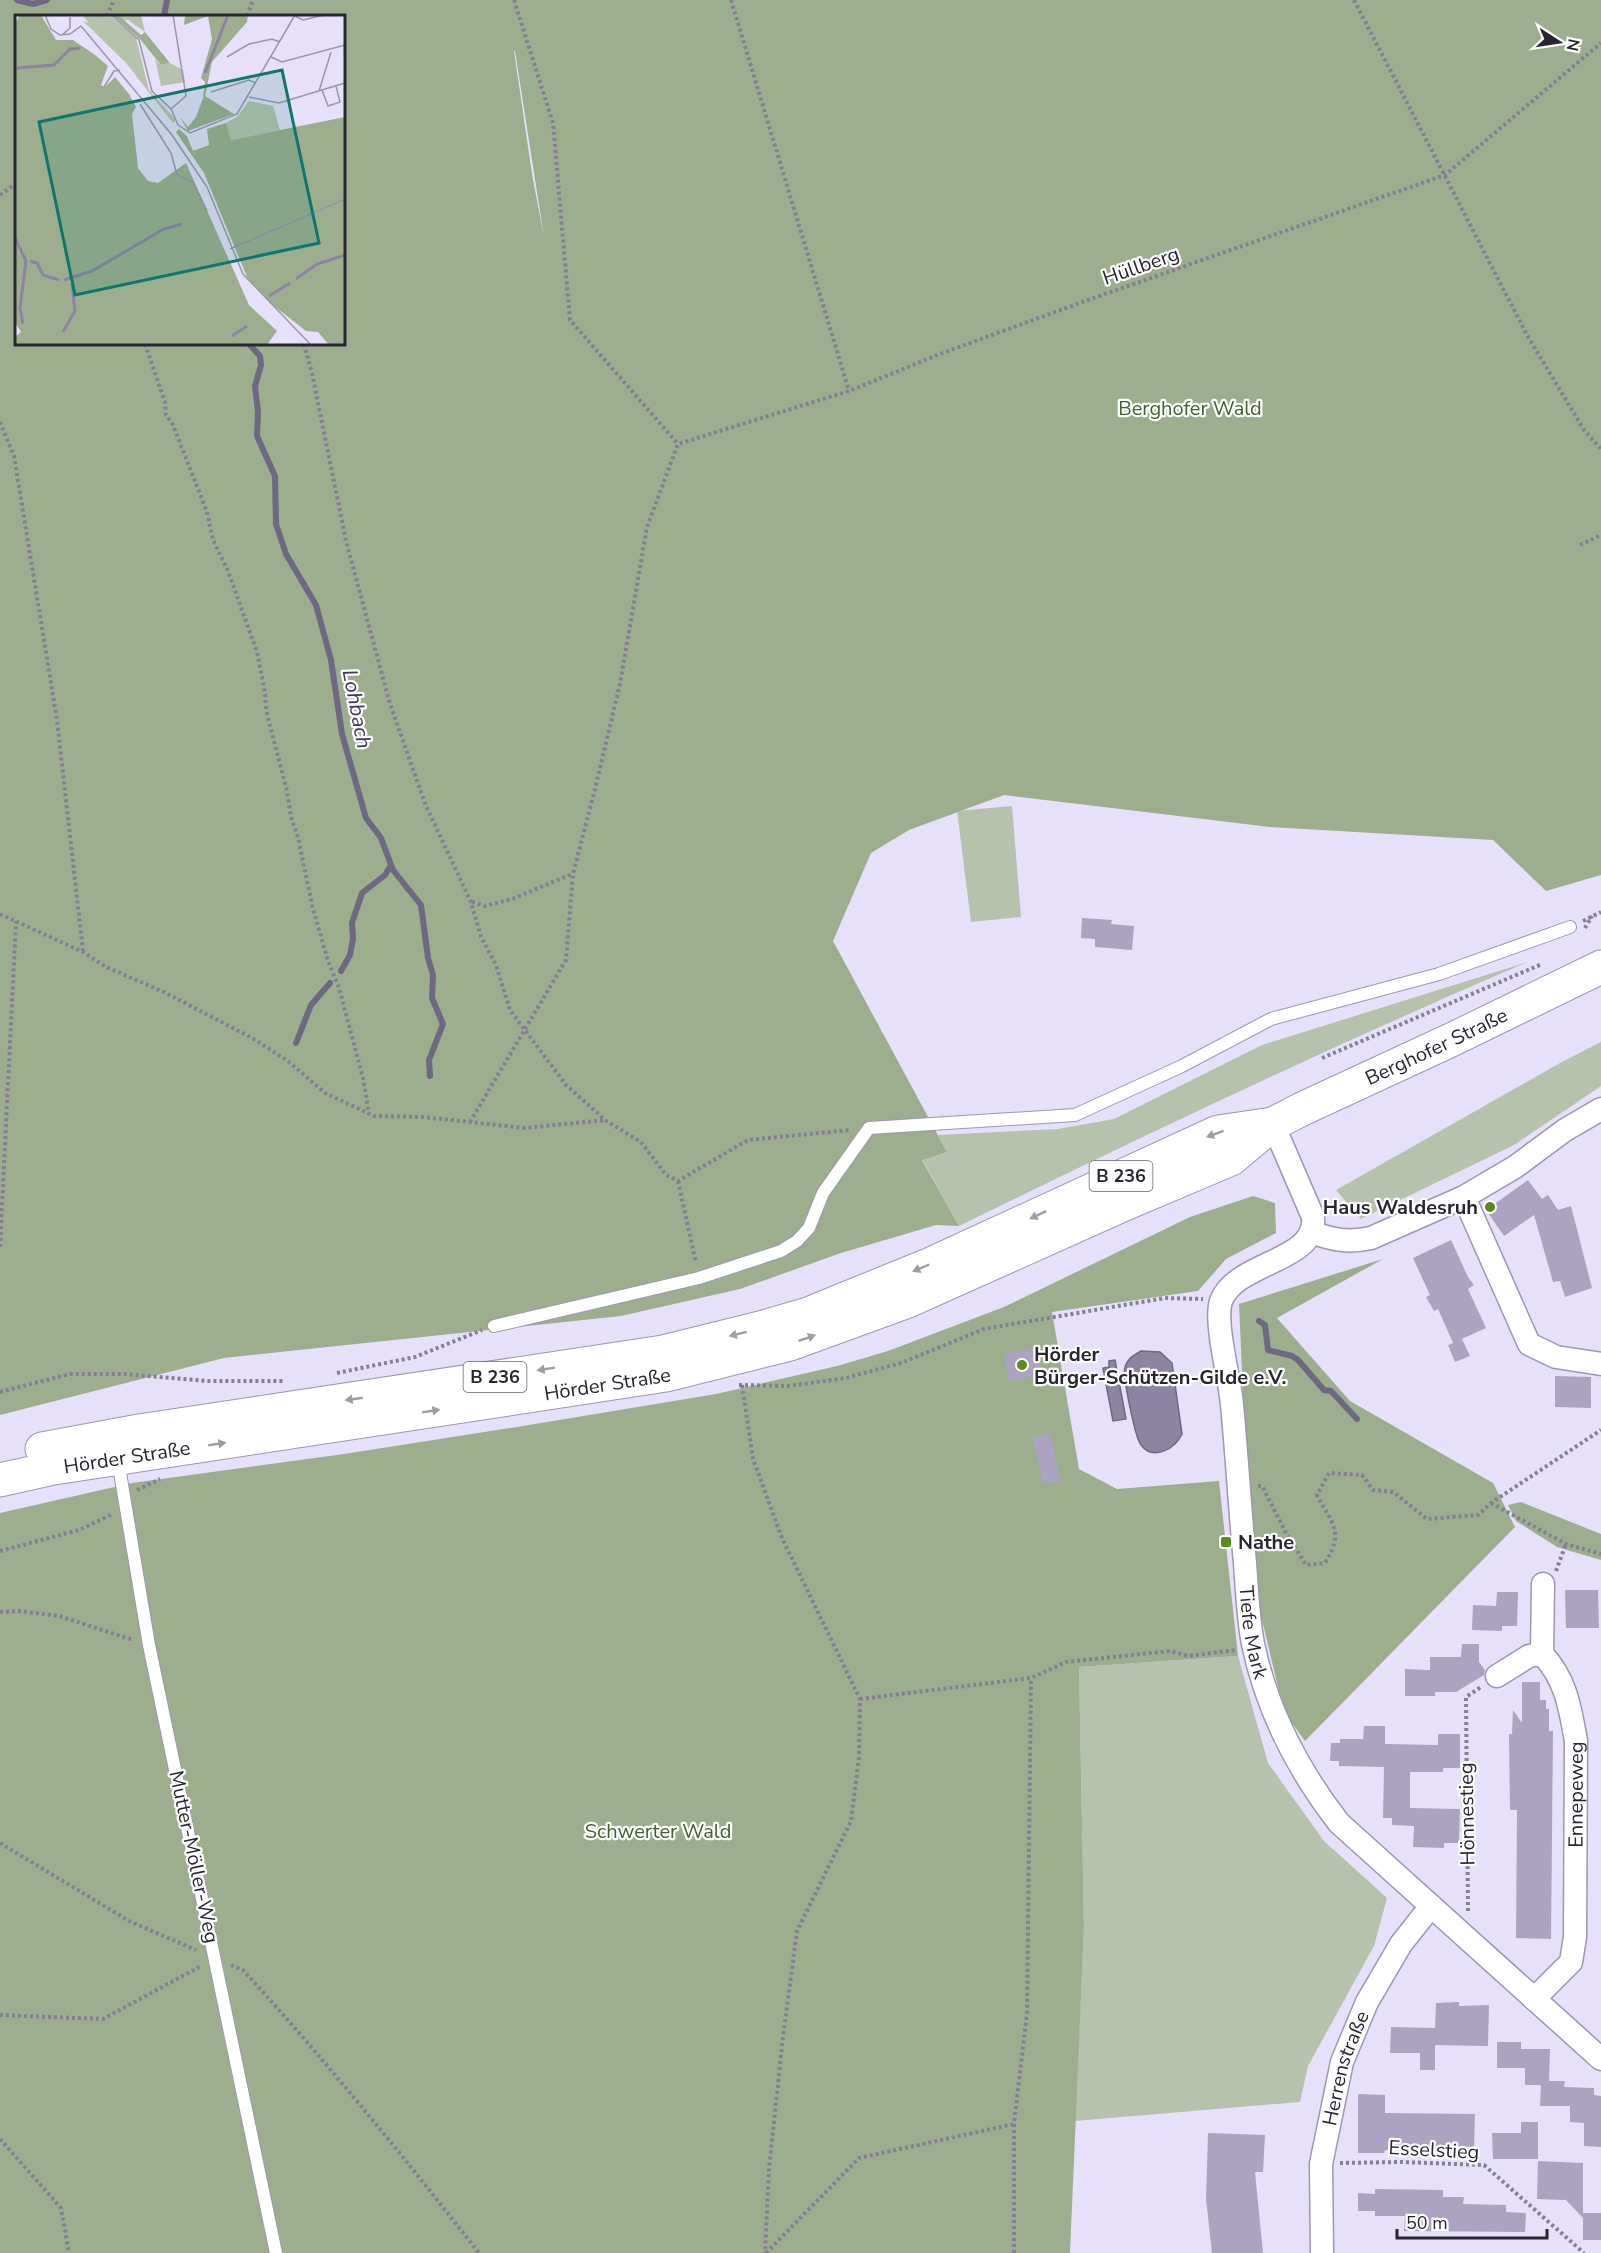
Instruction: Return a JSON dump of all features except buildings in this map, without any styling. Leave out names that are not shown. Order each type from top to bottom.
[{"type":"main road","name":"Berghofer Straße","points":[[980,1255],[1127,1203],[1232,1159],[1273,1124],[1601,967]]},
{"type":"main road","name":"Hörder Straße","points":[[0,1456],[139,1431],[663,1352],[808,1314],[931,1264],[980,1255]]},
{"type":"main road","name":"Hörder Straße","points":[[0,1480],[54,1468],[666,1375],[708,1366],[790,1344],[847,1325],[980,1255]]},
{"type":"street","points":[[1311,1232],[1338,1241],[1355,1242],[1371,1238],[1464,1197],[1515,1167],[1565,1130],[1601,1109]]},
{"type":"street","points":[[1221,1301],[1233,1284],[1306,1242],[1314,1224],[1273,1124]]},
{"type":"street","points":[[1464,1197],[1529,1344],[1556,1357],[1601,1364]]},
{"type":"street","name":"Tiefe Mark","points":[[1221,1301],[1220,1318],[1232,1401],[1253,1644],[1274,1713],[1296,1760],[1319,1797],[1339,1823],[1601,2059]]},
{"type":"street","points":[[1497,1676],[1529,1656],[1542,1654],[1543,1584]]},
{"type":"street","name":"Ennepeweg","points":[[1534,1999],[1571,1962],[1575,1937],[1576,1741],[1571,1710],[1563,1683],[1554,1667],[1542,1654]]},
{"type":"street","name":"Herrenstraße","points":[[1322,2253],[1321,2164],[1342,2062],[1368,2002],[1401,1944],[1431,1906]]},
{"type":"lane","points":[[494,1326],[699,1278],[781,1251],[797,1241],[809,1228],[823,1193],[869,1128],[1075,1115],[1182,1066],[1271,1019],[1438,974],[1575,931]]},
{"type":"lane","name":"Mutter-Möller-Weg","points":[[118,1460],[150,1645],[276,2253]]},
{"type":"path","points":[[107,15],[114,0]]},
{"type":"path","points":[[247,15],[253,0]]},
{"type":"path","points":[[470,1122],[566,960],[573,874],[596,789],[620,684],[647,527],[678,444],[570,320],[553,123],[514,0]]},
{"type":"path","points":[[731,0],[849,391]]},
{"type":"path","points":[[1354,0],[1527,335],[1584,430],[1601,449]]},
{"type":"path","points":[[1445,175],[1601,43]]},
{"type":"path","name":"Hüllberg","points":[[678,444],[849,391],[940,354],[1088,300],[1445,175]]},
{"type":"path","points":[[0,195],[15,184]]},
{"type":"path","points":[[145,345],[165,402],[166,415],[173,425],[207,512],[213,540],[228,571],[257,652],[267,714],[287,791],[291,817],[298,837],[312,905],[328,961],[339,988],[363,1078],[369,1114]]},
{"type":"path","points":[[304,345],[346,541],[390,704],[426,806],[471,902],[481,937],[496,965],[510,1010],[566,1085],[605,1120],[641,1142],[666,1176],[678,1182]]},
{"type":"path","points":[[0,422],[14,456],[57,720],[83,952]]},
{"type":"path","points":[[1580,545],[1601,535]]},
{"type":"path","points":[[471,902],[485,906],[512,899],[573,874]]},
{"type":"path","points":[[0,914],[83,952],[106,967],[164,992],[252,1038],[288,1061],[325,1093],[374,1116],[423,1117],[525,1128],[605,1120]]},
{"type":"path","points":[[1575,931],[1592,916]]},
{"type":"path","points":[[0,1246],[16,921]]},
{"type":"path","points":[[1322,1058],[1546,962]]},
{"type":"path","points":[[678,1182],[748,1140],[869,1128]]},
{"type":"path","points":[[678,1182],[699,1278]]},
{"type":"path","points":[[730,1387],[788,1386],[846,1378],[901,1363],[984,1329],[1120,1305],[1165,1298],[1221,1301]]},
{"type":"path","points":[[333,1373],[415,1357],[494,1326]]},
{"type":"path","points":[[0,1392],[70,1374],[125,1374],[206,1381],[287,1381]]},
{"type":"path","points":[[742,1385],[753,1459],[782,1538],[860,1699],[859,1757],[851,1821],[797,1931],[770,2158],[765,2253]]},
{"type":"path","points":[[1239,1487],[1262,1486],[1287,1535],[1306,1565],[1325,1563],[1335,1547],[1337,1532],[1317,1495],[1329,1473],[1362,1475],[1373,1490],[1393,1492],[1427,1519],[1478,1515],[1491,1503],[1601,1430]]},
{"type":"path","points":[[0,1551],[80,1530],[111,1516],[136,1491],[161,1479]]},
{"type":"path","points":[[1491,1503],[1566,1544],[1601,1554]]},
{"type":"path","points":[[0,1612],[18,1611],[58,1616],[150,1645]]},
{"type":"path","points":[[860,1699],[1031,1678],[1066,1662],[1170,1651],[1188,1656],[1230,1652],[1253,1644]]},
{"type":"path","points":[[1014,2253],[1014,2124],[1027,2013],[1031,1678]]},
{"type":"path","name":"Hönnestieg","points":[[1468,1939],[1466,1697],[1472,1692]]},
{"type":"path","points":[[0,1843],[129,1921],[243,1970],[307,2040],[479,2253]]},
{"type":"path","points":[[0,2015],[103,2019],[215,1958]]},
{"type":"path","points":[[765,2253],[859,2158],[1014,2124]]},
{"type":"path","points":[[0,2139],[61,2208],[69,2253]]},
{"type":"path","name":"Esselstieg","points":[[1321,2164],[1401,2162],[1484,2165],[1584,2253]]},
{"type":"green space","name":"Berghofer Wald","points":[[0,0],[1601,0],[1601,875],[1546,891],[1493,840],[1270,827],[1004,795],[909,830],[871,853],[833,941],[947,1152],[922,1160],[959,1226],[936,1225],[841,1253],[740,1289],[621,1316],[224,1358],[0,1415]],"holes":[[[515,51],[544,237],[532,174]]]},
{"type":"green space","points":[[1012,806],[1021,917],[971,922],[957,811]]},
{"type":"green space","points":[[1528,962],[1242,1090],[959,1226],[922,1159],[947,1152],[938,1135],[1058,1129],[1114,1119],[1262,1045]]},
{"type":"green space","points":[[1601,1042],[1601,1086],[1514,1145],[1361,1219],[1336,1190],[1560,1063]]},
{"type":"green space","name":"Schwerter Wald","points":[[1253,1196],[1275,1203],[1276,1233],[1226,1259],[1198,1291],[1052,1312],[1079,1469],[1117,1489],[1219,1481],[1238,1656],[1079,1667],[1084,1927],[1070,2253],[0,2253],[0,1513],[132,1483],[344,1454],[716,1394],[837,1366],[888,1351],[1004,1307],[1190,1217]]},
{"type":"green space","points":[[1383,1259],[1277,1318],[1350,1401],[1493,1483],[1515,1527],[1305,1741],[1284,1712],[1257,1599],[1246,1465],[1239,1304]]},
{"type":"green space","points":[[1521,1502],[1601,1534],[1601,1560],[1557,1547],[1516,1521],[1508,1505]]},
{"type":"green space","points":[[1238,1656],[1268,1763],[1324,1841],[1387,1898],[1374,1946],[1308,2066],[1300,2102],[1075,2121],[1084,1927],[1079,1667]]},
{"type":"shaded area","points":[[1141,1351],[1160,1352],[1172,1363],[1182,1434],[1169,1448],[1157,1453],[1146,1450],[1138,1440],[1127,1393],[1125,1367],[1129,1359]]},
{"type":"shaded area","points":[[1115,1360],[1126,1419],[1113,1421],[1103,1368],[1109,1367],[1109,1361]]},
{"type":"waterway","points":[[17,0],[33,4],[47,0]]},
{"type":"waterway","name":"Lohbach","points":[[164,15],[167,0]]},
{"type":"waterway","name":"Lohbach","points":[[250,345],[260,356],[261,365],[255,386],[258,412],[257,436],[275,476],[276,524],[286,554],[316,605],[331,660],[342,734],[366,818],[381,838],[393,870],[421,905],[428,958],[433,975],[432,998],[443,1024],[429,1060],[430,1076]]},
{"type":"waterway","points":[[341,971],[350,955],[353,939],[352,923],[362,893],[385,875],[391,865]]},
{"type":"waterway","points":[[296,1043],[311,1005],[330,983]]},
{"type":"waterway","points":[[1259,1321],[1265,1325],[1268,1350],[1292,1356],[1298,1360],[1324,1390],[1331,1391],[1357,1419]]},
{"type":"place","name":"Haus Waldesruh","points":[[1490,1207]]},
{"type":"place","name":"Hörder Bürger-Schützen-Gilde e.V.","points":[[1022,1365]]},
{"type":"place","name":"Nathe","points":[[1226,1542]]}]
